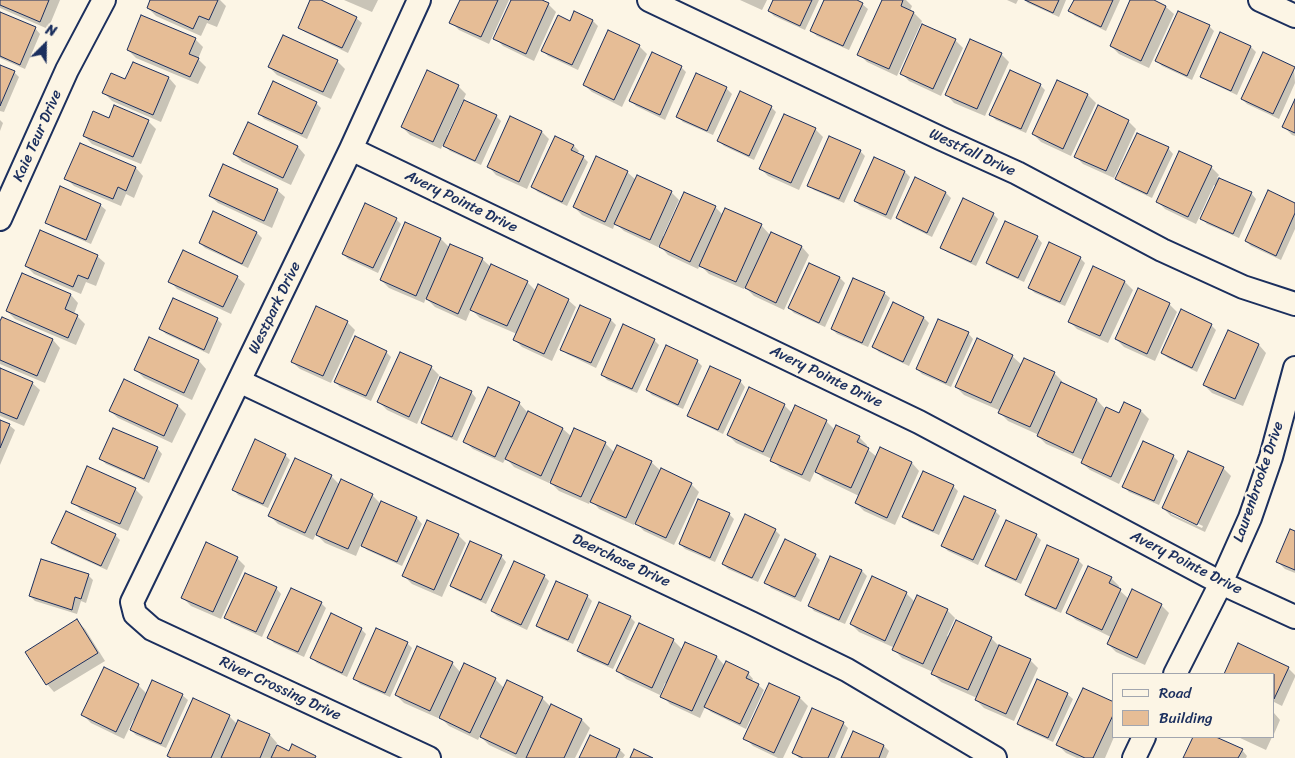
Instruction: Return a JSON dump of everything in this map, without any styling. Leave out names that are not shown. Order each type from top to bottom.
[{"type":"street","name":"Kaie Teur Drive","points":[[0,219],[68,70],[104,0]]},
{"type":"street","name":"Westpark Drive","points":[[135,614],[132,602],[352,149],[419,0]]},
{"type":"street","name":"Westfall Drive","points":[[648,0],[1017,173],[1162,250],[1243,287],[1295,304]]},
{"type":"street","points":[[1260,0],[1295,16]]},
{"type":"street","name":"Avery Pointe Drive","points":[[352,149],[919,422],[1220,583],[1295,617]]},
{"type":"street","name":"Laurenbrooke Drive","points":[[1175,673],[1250,518],[1271,457],[1295,368]]},
{"type":"street","name":"Deerchase Drive","points":[[240,381],[847,670],[982,755]]},
{"type":"street","name":"River Crossing Drive","points":[[135,614],[152,629],[429,758]]},
{"type":"street","points":[[1134,758],[1144,738]]},
{"type":"building","points":[[0,0],[49,0],[40,22],[0,5]]},
{"type":"building","points":[[150,0],[218,0],[209,20],[199,16],[193,29],[147,8]]},
{"type":"building","points":[[310,0],[321,0],[357,17],[342,48],[298,28]]},
{"type":"building","points":[[460,0],[498,0],[481,37],[449,23]]},
{"type":"building","points":[[511,0],[542,0],[549,3],[526,54],[493,39]]},
{"type":"building","points":[[773,0],[812,0],[800,26],[768,11]]},
{"type":"building","points":[[824,0],[857,0],[863,3],[843,46],[810,31]]},
{"type":"building","points":[[882,0],[903,0],[901,6],[914,12],[889,69],[857,55]]},
{"type":"building","points":[[1025,0],[1059,0],[1053,13]]},
{"type":"building","points":[[1074,0],[1113,0],[1101,27],[1068,11]]},
{"type":"building","points":[[1130,0],[1154,0],[1166,6],[1141,61],[1110,46]]},
{"type":"building","points":[[574,11],[593,20],[572,65],[541,51],[558,15],[570,21]]},
{"type":"building","points":[[1178,11],[1210,25],[1187,76],[1155,61]]},
{"type":"building","points":[[0,12],[36,27],[20,65],[0,56]]},
{"type":"building","points":[[141,15],[196,38],[189,54],[199,58],[190,77],[127,50]]},
{"type":"building","points":[[922,24],[956,39],[933,89],[900,74]]},
{"type":"building","points":[[608,30],[640,45],[614,100],[583,85]]},
{"type":"building","points":[[1220,32],[1251,46],[1231,91],[1200,77]]},
{"type":"building","points":[[283,35],[338,60],[323,92],[268,67]]},
{"type":"building","points":[[970,39],[1002,53],[977,109],[945,95]]},
{"type":"building","points":[[652,52],[682,66],[660,115],[629,101]]},
{"type":"building","points":[[1263,52],[1295,67],[1273,114],[1241,99]]},
{"type":"building","points":[[133,62],[169,77],[153,115],[102,93],[111,73],[125,79]]},
{"type":"building","points":[[0,65],[15,71],[0,106]]},
{"type":"building","points":[[427,70],[459,85],[433,142],[401,127]]},
{"type":"building","points":[[1010,70],[1041,84],[1021,129],[989,115]]},
{"type":"building","points":[[696,73],[727,87],[707,131],[676,117]]},
{"type":"building","points":[[1057,80],[1088,94],[1063,149],[1032,134]]},
{"type":"building","points":[[273,81],[317,102],[302,134],[258,114]]},
{"type":"building","points":[[740,91],[772,106],[749,156],[717,141]]},
{"type":"building","points":[[1295,99],[1295,133],[1282,127]]},
{"type":"building","points":[[464,100],[497,115],[475,161],[443,146]]},
{"type":"building","points":[[114,105],[149,120],[133,157],[83,136],[93,111],[109,118]]},
{"type":"building","points":[[1098,105],[1129,120],[1106,171],[1074,157]]},
{"type":"building","points":[[784,114],[816,128],[791,183],[759,169]]},
{"type":"building","points":[[510,116],[542,131],[519,182],[487,167]]},
{"type":"building","points":[[248,122],[298,146],[283,178],[233,154]]},
{"type":"building","points":[[1137,133],[1169,147],[1147,194],[1115,179]]},
{"type":"building","points":[[555,136],[574,145],[571,150],[584,156],[562,202],[531,187]]},
{"type":"building","points":[[829,136],[861,150],[839,199],[807,186]]},
{"type":"building","points":[[80,143],[136,167],[126,191],[118,187],[113,199],[64,179]]},
{"type":"building","points":[[1179,151],[1212,166],[1188,217],[1156,202]]},
{"type":"building","points":[[596,156],[628,171],[605,222],[573,207]]},
{"type":"building","points":[[874,157],[905,171],[886,215],[854,201]]},
{"type":"building","points":[[223,164],[278,189],[264,221],[209,196]]},
{"type":"building","points":[[637,175],[672,191],[650,240],[614,224]]},
{"type":"building","points":[[915,177],[946,192],[927,233],[896,218]]},
{"type":"building","points":[[1219,178],[1252,192],[1233,234],[1200,219]]},
{"type":"building","points":[[60,186],[101,204],[86,240],[45,223]]},
{"type":"building","points":[[1268,190],[1295,203],[1295,213],[1276,256],[1245,241]]},
{"type":"building","points":[[684,192],[716,206],[690,262],[659,247]]},
{"type":"building","points":[[963,198],[994,213],[971,262],[940,248]]},
{"type":"building","points":[[365,203],[397,218],[373,268],[342,254]]},
{"type":"building","points":[[725,208],[762,224],[736,282],[699,266]]},
{"type":"building","points":[[213,211],[257,232],[242,264],[199,243]]},
{"type":"building","points":[[1005,221],[1038,236],[1018,278],[986,263]]},
{"type":"building","points":[[405,222],[441,238],[416,296],[380,280]]},
{"type":"building","points":[[40,230],[98,255],[88,279],[78,275],[73,287],[25,266]]},
{"type":"building","points":[[771,232],[802,246],[776,303],[745,288]]},
{"type":"building","points":[[1049,242],[1081,257],[1060,302],[1028,288]]},
{"type":"building","points":[[450,244],[483,258],[458,314],[426,299]]},
{"type":"building","points":[[183,250],[238,276],[223,307],[168,282]]},
{"type":"building","points":[[809,263],[840,277],[819,323],[788,308]]},
{"type":"building","points":[[491,264],[528,281],[507,326],[470,310]]},
{"type":"building","points":[[1093,266],[1125,281],[1100,336],[1068,322]]},
{"type":"building","points":[[22,273],[71,294],[65,309],[78,315],[68,338],[6,311]]},
{"type":"building","points":[[853,278],[885,292],[862,343],[831,329]]},
{"type":"building","points":[[538,284],[569,299],[544,354],[513,340]]},
{"type":"building","points":[[1138,288],[1170,303],[1147,354],[1115,339]]},
{"type":"building","points":[[173,298],[218,318],[204,350],[159,329]]},
{"type":"building","points":[[893,302],[924,317],[903,362],[872,347]]},
{"type":"building","points":[[580,305],[611,319],[591,363],[560,350]]},
{"type":"building","points":[[316,306],[348,321],[323,376],[291,362]]},
{"type":"building","points":[[1181,309],[1212,324],[1192,368],[1161,353]]},
{"type":"building","points":[[2,317],[53,339],[37,376],[0,360],[0,321]]},
{"type":"building","points":[[938,319],[969,332],[946,383],[916,369]]},
{"type":"building","points":[[623,324],[655,339],[632,389],[601,375]]},
{"type":"building","points":[[1228,330],[1259,344],[1235,399],[1203,385]]},
{"type":"building","points":[[355,336],[387,351],[366,396],[334,382]]},
{"type":"building","points":[[149,337],[199,360],[184,393],[134,370]]},
{"type":"building","points":[[977,338],[1013,355],[991,403],[955,387]]},
{"type":"building","points":[[666,345],[698,360],[678,405],[646,390]]},
{"type":"building","points":[[400,352],[432,366],[409,417],[377,402]]},
{"type":"building","points":[[1024,358],[1055,372],[1030,427],[998,413]]},
{"type":"building","points":[[710,366],[741,380],[718,430],[687,416]]},
{"type":"building","points":[[0,368],[33,382],[17,419],[0,412]]},
{"type":"building","points":[[440,377],[472,391],[452,437],[421,423]]},
{"type":"building","points":[[124,379],[178,405],[164,436],[109,411]]},
{"type":"building","points":[[1061,382],[1097,399],[1073,453],[1037,436]]},
{"type":"building","points":[[488,387],[520,402],[495,457],[463,442]]},
{"type":"building","points":[[749,387],[785,404],[763,452],[727,435]]},
{"type":"building","points":[[1124,402],[1141,410],[1111,477],[1081,463],[1106,407],[1119,413]]},
{"type":"building","points":[[795,405],[827,420],[802,475],[770,461]]},
{"type":"building","points":[[528,411],[563,428],[541,476],[505,459]]},
{"type":"building","points":[[0,420],[10,424],[0,448]]},
{"type":"building","points":[[836,425],[860,436],[857,442],[869,448],[851,488],[815,472]]},
{"type":"building","points":[[113,428],[158,447],[144,479],[99,459]]},
{"type":"building","points":[[574,428],[606,442],[581,497],[550,483]]},
{"type":"building","points":[[255,439],[286,454],[263,504],[232,490]]},
{"type":"building","points":[[1143,441],[1174,455],[1154,501],[1122,487]]},
{"type":"building","points":[[617,445],[652,461],[626,518],[590,502]]},
{"type":"building","points":[[880,447],[912,462],[887,518],[855,503]]},
{"type":"building","points":[[1188,451],[1224,467],[1197,525],[1162,508]]},
{"type":"building","points":[[295,458],[332,475],[305,533],[268,516]]},
{"type":"building","points":[[87,466],[136,488],[120,524],[71,503]]},
{"type":"building","points":[[661,468],[692,483],[666,538],[635,524]]},
{"type":"building","points":[[923,471],[954,485],[933,531],[902,517]]},
{"type":"building","points":[[341,479],[373,494],[348,549],[316,535]]},
{"type":"building","points":[[964,496],[996,510],[973,560],[941,546]]},
{"type":"building","points":[[698,499],[730,513],[710,558],[679,544]]},
{"type":"building","points":[[381,501],[417,517],[397,562],[361,546]]},
{"type":"building","points":[[66,511],[116,534],[101,566],[51,543]]},
{"type":"building","points":[[745,514],[776,529],[752,578],[722,564]]},
{"type":"building","points":[[427,520],[459,534],[434,590],[402,576]]},
{"type":"building","points":[[1006,520],[1037,534],[1016,580],[985,566]]},
{"type":"building","points":[[1290,529],[1295,531],[1295,570],[1276,562]]},
{"type":"building","points":[[785,539],[816,554],[795,597],[764,583]]},
{"type":"building","points":[[470,541],[502,555],[481,600],[450,586]]},
{"type":"building","points":[[206,542],[238,557],[213,612],[181,598]]},
{"type":"building","points":[[1047,545],[1079,559],[1056,609],[1025,595]]},
{"type":"building","points":[[830,556],[862,570],[839,620],[808,606]]},
{"type":"building","points":[[41,559],[89,574],[81,599],[75,597],[72,610],[29,596]]},
{"type":"building","points":[[514,561],[545,575],[521,625],[491,611]]},
{"type":"building","points":[[1088,566],[1112,577],[1109,583],[1121,589],[1102,630],[1066,613]]},
{"type":"building","points":[[245,573],[277,587],[256,632],[224,618]]},
{"type":"building","points":[[872,576],[907,592],[885,641],[850,624]]},
{"type":"building","points":[[556,581],[588,595],[568,640],[536,626]]},
{"type":"building","points":[[291,588],[322,602],[298,652],[267,638]]},
{"type":"building","points":[[1132,589],[1162,604],[1137,658],[1107,644]]},
{"type":"building","points":[[917,595],[948,609],[923,664],[892,650]]},
{"type":"building","points":[[599,602],[631,616],[608,665],[577,651]]},
{"type":"building","points":[[331,613],[362,628],[342,673],[310,658]]},
{"type":"building","points":[[77,619],[98,653],[46,685],[25,652]]},
{"type":"building","points":[[956,620],[992,637],[968,690],[931,674]]},
{"type":"building","points":[[639,623],[674,639],[652,688],[616,671]]},
{"type":"building","points":[[376,628],[408,642],[385,693],[353,679]]},
{"type":"building","points":[[685,642],[717,656],[692,711],[660,697]]},
{"type":"building","points":[[1238,643],[1289,667],[1275,697],[1275,673],[1224,673]]},
{"type":"building","points":[[999,645],[1031,659],[1006,714],[975,700]]},
{"type":"building","points":[[417,646],[453,662],[430,711],[395,695]]},
{"type":"building","points":[[726,661],[749,672],[746,678],[759,684],[740,724],[704,707]]},
{"type":"building","points":[[464,663],[496,678],[470,733],[439,718]]},
{"type":"building","points":[[104,667],[139,684],[116,732],[81,715]]},
{"type":"building","points":[[1037,679],[1068,693],[1048,738],[1017,724]]},
{"type":"building","points":[[152,680],[183,694],[161,744],[130,730]]},
{"type":"building","points":[[507,680],[543,697],[516,754],[480,737]]},
{"type":"building","points":[[769,683],[800,697],[774,753],[743,739]]},
{"type":"building","points":[[1083,688],[1112,701],[1112,717],[1093,758],[1085,758],[1056,745]]},
{"type":"building","points":[[193,698],[230,715],[211,758],[171,758],[167,756]]},
{"type":"building","points":[[551,704],[582,719],[564,758],[526,758]]},
{"type":"building","points":[[812,708],[844,722],[828,758],[803,758],[792,753]]},
{"type":"building","points":[[238,720],[270,734],[260,758],[221,758]]},
{"type":"building","points":[[853,731],[884,745],[879,758],[841,758]]},
{"type":"building","points":[[590,735],[620,749],[616,758],[579,758]]},
{"type":"building","points":[[1193,738],[1218,738],[1243,749],[1238,758],[1183,758]]},
{"type":"building","points":[[292,744],[316,756],[315,758],[271,758],[277,745],[289,751]]},
{"type":"building","points":[[634,749],[653,758],[630,758]]}]
